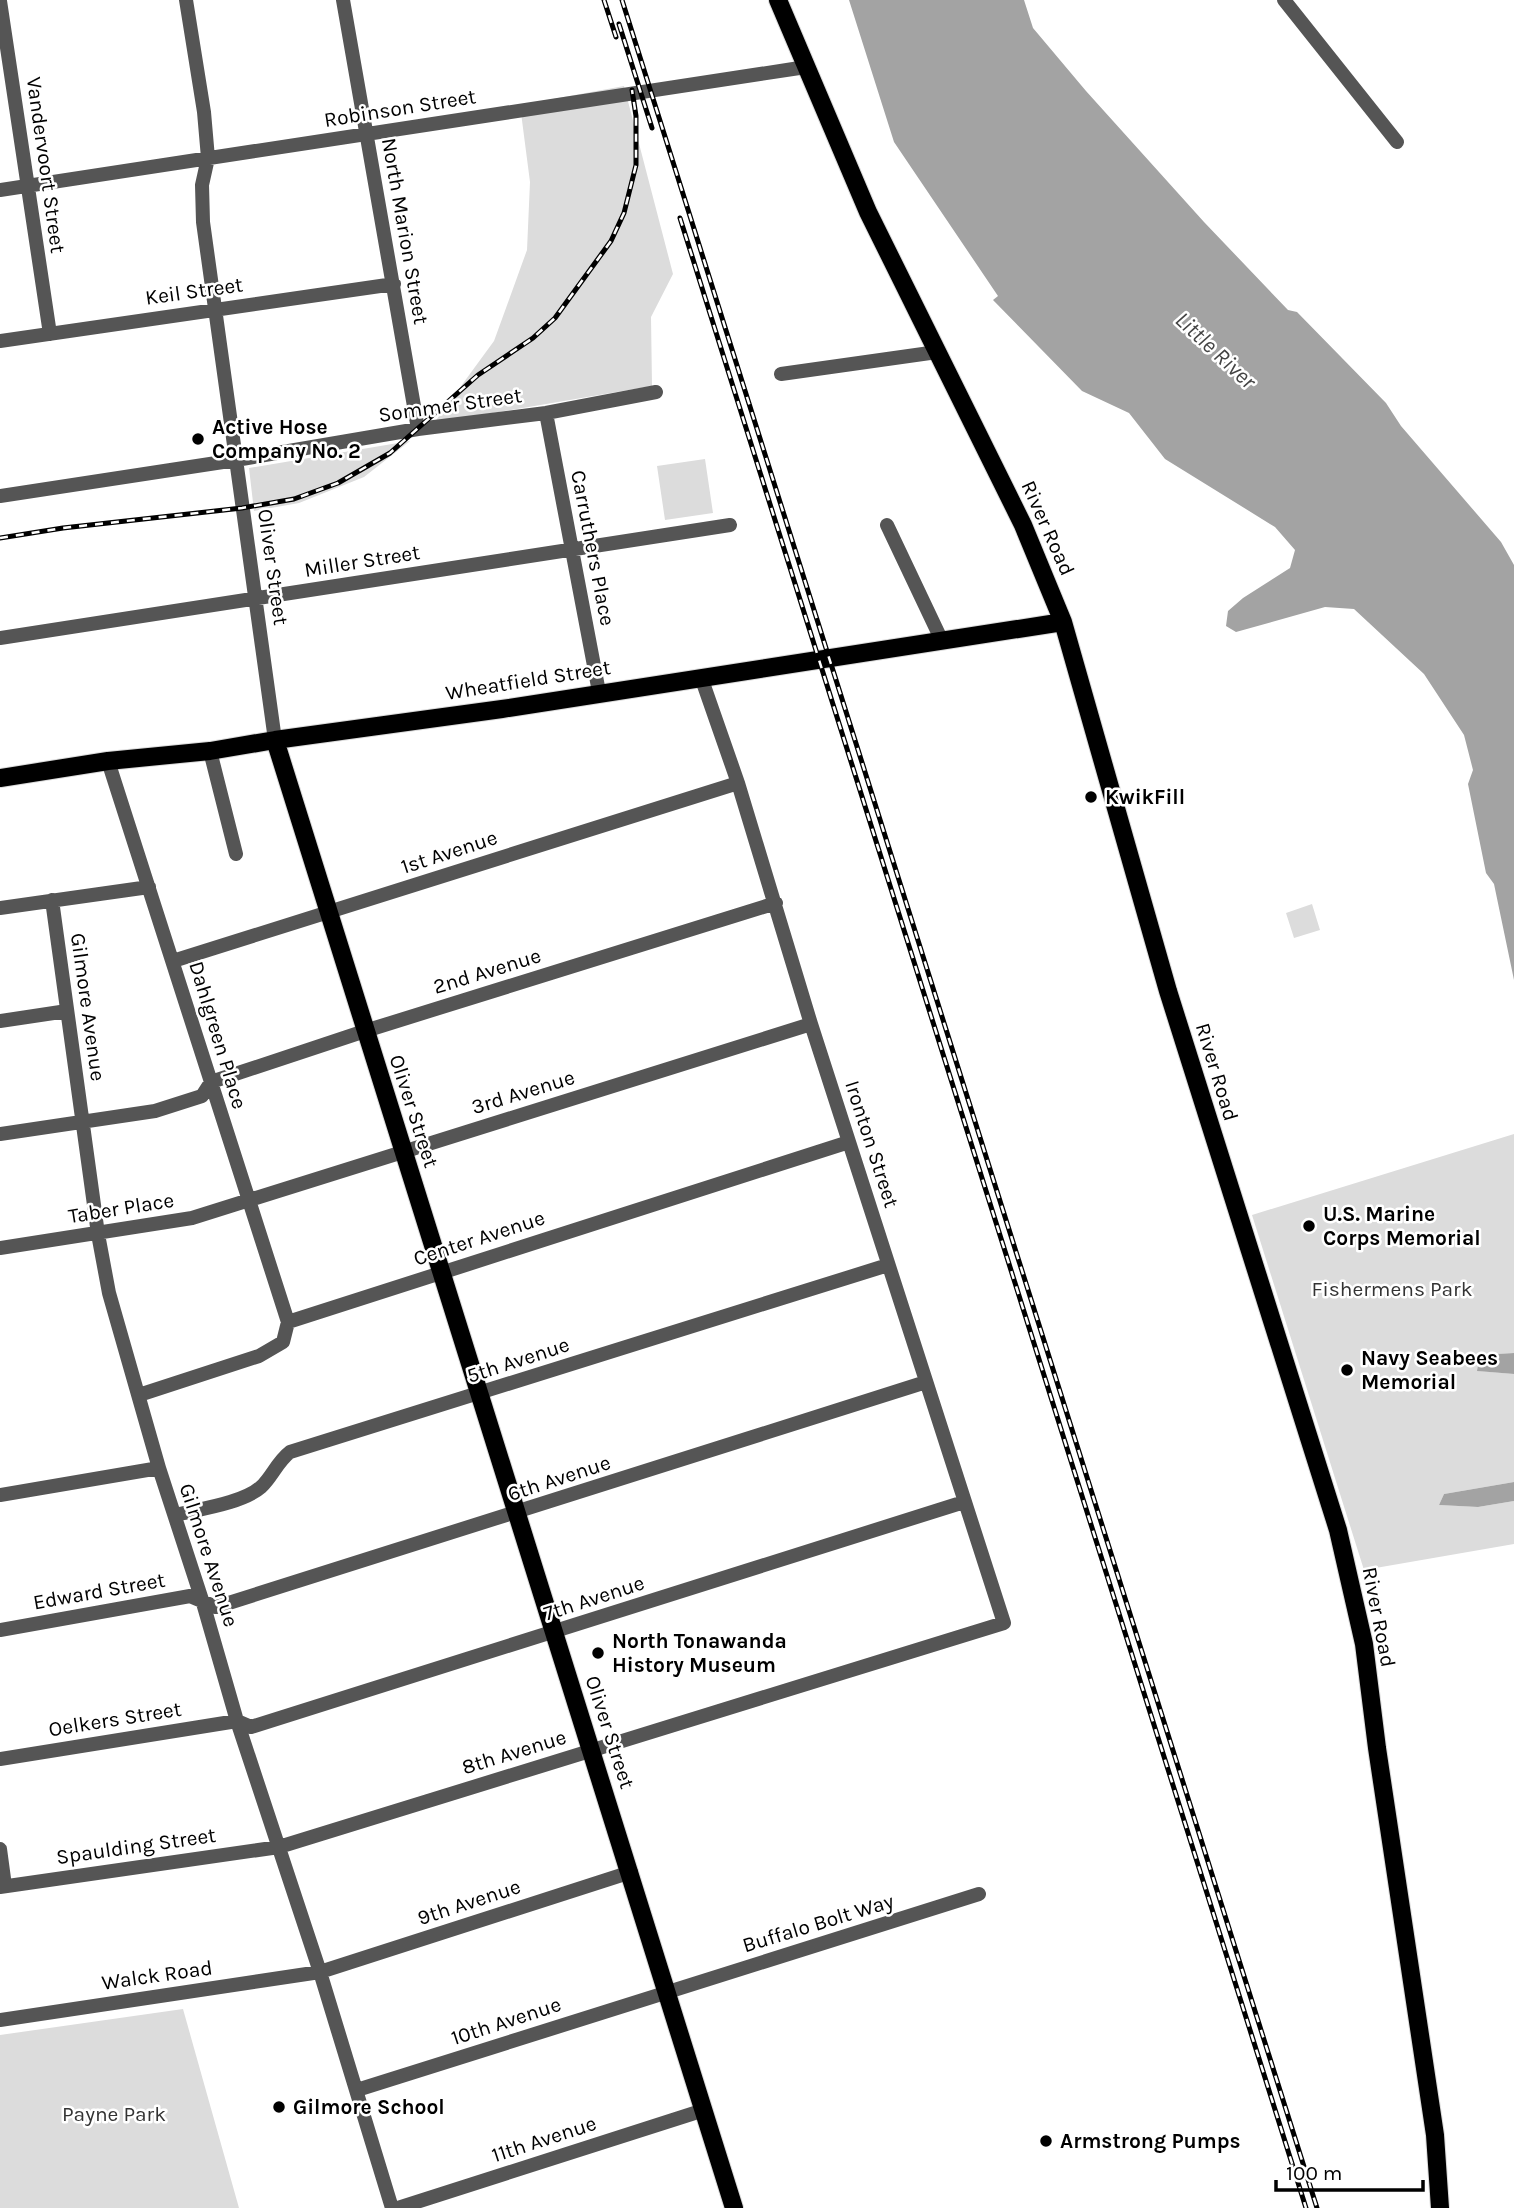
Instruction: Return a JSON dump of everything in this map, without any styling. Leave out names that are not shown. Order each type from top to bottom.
[{"type":"main road","name":"River Road","points":[[778,0],[868,212],[1023,525],[1063,622],[1168,991],[1338,1530],[1356,1604],[1436,2135],[1440,2208]]},
{"type":"main road","name":"Wheatfield Street","points":[[0,778],[108,761],[210,751],[502,709],[1063,622]]},
{"type":"main road","name":"Oliver Street","points":[[275,740],[734,2208]]},
{"type":"street","name":"Oliver Street","points":[[186,0],[204,112],[208,158],[202,186],[203,222],[275,740]]},
{"type":"street","name":"North Marion Street","points":[[343,0],[418,429]]},
{"type":"street","points":[[1284,0],[1397,142]]},
{"type":"street","name":"Vandervoort Street","points":[[0,1],[3,41],[50,334]]},
{"type":"street","name":"Robinson Street","points":[[0,190],[806,67]]},
{"type":"street","name":"Keil Street","points":[[0,341],[394,284]]},
{"type":"street","points":[[781,374],[937,352]]},
{"type":"street","name":"Sommer Street","points":[[0,496],[418,429],[546,413],[656,392]]},
{"type":"street","name":"Carruthers Place","points":[[546,413],[599,692]]},
{"type":"street","name":"Miller Street","points":[[0,638],[730,525]]},
{"type":"street","points":[[887,525],[942,641]]},
{"type":"street","name":"Ironton Street","points":[[702,677],[738,783],[811,1024],[1003,1623]]},
{"type":"street","points":[[210,751],[236,853]]},
{"type":"street","name":"Dahlgreen Place","points":[[108,761],[288,1322]]},
{"type":"street","name":"1st Avenue","points":[[173,961],[738,783]]},
{"type":"street","points":[[0,908],[149,887]]},
{"type":"street","name":"Gilmore Avenue","points":[[51,901],[98,1234],[109,1293],[159,1468],[176,1515],[237,1720],[320,1972],[392,2208]]},
{"type":"street","name":"2nd Avenue","points":[[0,1134],[155,1111],[202,1096],[211,1082],[365,1031],[776,903]]},
{"type":"street","points":[[0,1021],[67,1012]]},
{"type":"street","name":"3rd Avenue","points":[[247,1201],[811,1024]]},
{"type":"street","name":"Center Avenue","points":[[288,1322],[849,1142]]},
{"type":"street","name":"Taber Place","points":[[0,1248],[192,1218],[247,1201]]},
{"type":"street","name":"5th Avenue","points":[[176,1515],[250,1495],[263,1485],[279,1461],[290,1452],[888,1265]]},
{"type":"street","points":[[139,1395],[259,1356],[283,1342],[288,1322]]},
{"type":"street","name":"6th Avenue","points":[[203,1603],[216,1607],[926,1382]]},
{"type":"street","points":[[0,1496],[159,1468]]},
{"type":"street","name":"7th Avenue","points":[[237,1720],[251,1727],[964,1502]]},
{"type":"street","name":"Edward Street","points":[[0,1630],[190,1596],[203,1603]]},
{"type":"street","name":"8th Avenue","points":[[279,1847],[1003,1623]]},
{"type":"street","name":"Oelkers Street","points":[[0,1759],[237,1720]]},
{"type":"street","name":"Spaulding Street","points":[[2,1886],[279,1847]]},
{"type":"street","points":[[0,1849],[2,1886]]},
{"type":"street","name":"9th Avenue","points":[[320,1972],[631,1872]]},
{"type":"street","name":"Buffalo Bolt Way","points":[[668,1992],[979,1894]]},
{"type":"street","name":"Walck Road","points":[[0,2020],[320,1972]]},
{"type":"street","name":"10th Avenue","points":[[357,2090],[668,1992]]},
{"type":"street","name":"11th Avenue","points":[[398,2208],[704,2110]]},
{"type":"green space","points":[[624,86],[673,274],[651,317],[652,386],[434,423],[494,341],[527,250],[530,182],[520,105]]},
{"type":"green space","points":[[410,441],[364,477],[299,503],[254,511],[249,468]]},
{"type":"green space","points":[[705,459],[713,513],[665,520],[657,466]]},
{"type":"green space","points":[[1312,904],[1320,930],[1294,938],[1286,913]]},
{"type":"green space","name":"Fishermens Park","points":[[1514,1134],[1514,1353],[1481,1355],[1478,1371],[1514,1374],[1514,1482],[1444,1494],[1439,1505],[1478,1507],[1514,1501],[1514,1544],[1364,1570],[1252,1215]]},
{"type":"green space","name":"Payne Park","points":[[183,2009],[239,2208],[0,2208],[0,2035]]},
{"type":"water","name":"Little River","points":[[849,0],[1024,0],[1033,28],[1086,91],[1288,310],[1297,312],[1386,403],[1401,426],[1501,542],[1514,565],[1514,980],[1494,884],[1486,873],[1468,784],[1473,770],[1464,735],[1424,674],[1354,609],[1325,607],[1236,632],[1226,626],[1228,611],[1243,598],[1290,568],[1295,550],[1275,527],[1165,459],[1129,413],[1082,391],[993,300],[998,296],[894,142]]},
{"type":"water","points":[[1514,1353],[1514,1374],[1477,1371],[1480,1355]]},
{"type":"water","points":[[1514,1482],[1514,1501],[1478,1507],[1439,1505],[1444,1494]]},
{"type":"railway","points":[[604,0],[616,37]]},
{"type":"railway","points":[[622,0],[1317,2208]]},
{"type":"railway","points":[[619,24],[652,128]]},
{"type":"railway","points":[[0,538],[294,499],[338,483],[390,453],[478,375],[533,338],[555,318],[611,241],[624,213],[636,165],[636,116],[632,90]]},
{"type":"railway","points":[[680,218],[1306,2208]]},
{"type":"place","name":"Active Hose Company No. 2","points":[[198,439]]},
{"type":"place","name":"KwikFill","points":[[1091,797]]},
{"type":"place","name":"U.S. Marine Corps Memorial","points":[[1309,1226]]},
{"type":"place","name":"Navy Seabees Memorial","points":[[1347,1370]]},
{"type":"place","name":"North Tonawanda History Museum","points":[[598,1653]]},
{"type":"place","name":"Gilmore School","points":[[279,2107]]},
{"type":"place","name":"Armstrong Pumps","points":[[1046,2141]]}]
